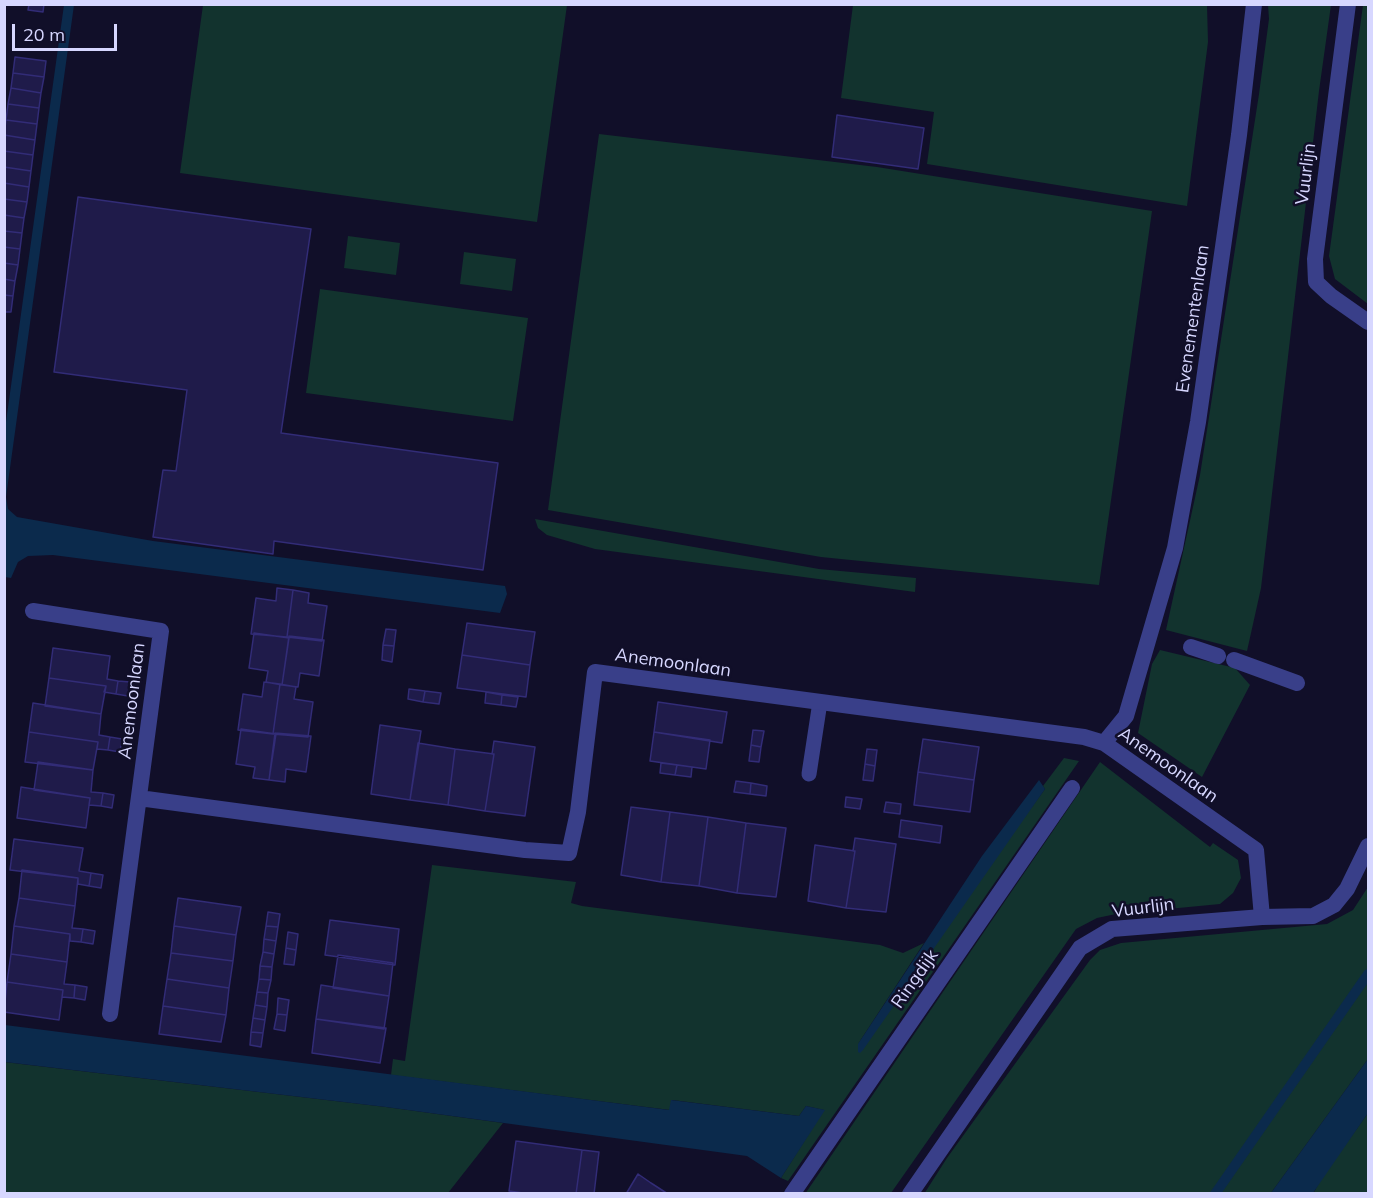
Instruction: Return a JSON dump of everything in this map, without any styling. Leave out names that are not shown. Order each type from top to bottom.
[{"type":"street","name":"Evenementenlaan","points":[[1104,743],[1126,716],[1175,548],[1198,422],[1239,135],[1254,4]]},
{"type":"street","name":"Vuurlijn","points":[[1348,4],[1315,259],[1316,282],[1331,296],[1368,322]]},
{"type":"street","name":"Anemoonlaan","points":[[33,611],[161,631],[110,1014]]},
{"type":"street","points":[[1191,647],[1297,683]]},
{"type":"street","name":"Anemoonlaan","points":[[139,798],[525,850],[569,853],[578,812],[595,672],[1084,737],[1104,743],[1256,850],[1262,916]]},
{"type":"street","name":"Ringdijk","points":[[792,1194],[1072,788]]},
{"type":"street","name":"Vuurlijn","points":[[910,1194],[1080,948],[1112,929],[1262,916],[1313,916],[1334,905],[1363,869],[1368,846]]},
{"type":"lane","points":[[809,774],[820,702]]},
{"type":"green space","points":[[203,5],[567,5],[537,222],[180,173]]},
{"type":"green space","points":[[853,5],[1207,5],[1208,42],[1187,206],[927,164],[934,112],[841,98]]},
{"type":"green space","points":[[1268,5],[1331,5],[1261,588],[1247,651],[1166,630],[1200,475],[1259,94],[1269,19]]},
{"type":"green space","points":[[1363,5],[1368,5],[1368,304],[1335,279],[1329,256]]},
{"type":"green space","points":[[599,134],[877,167],[1152,211],[1099,585],[821,557],[548,510]]},
{"type":"green space","points":[[348,236],[400,243],[396,275],[344,268]]},
{"type":"green space","points":[[464,252],[516,259],[512,291],[460,284]]},
{"type":"green space","points":[[320,289],[528,318],[513,421],[306,393]]},
{"type":"green space","points":[[535,519],[819,569],[916,578],[915,592],[595,549],[547,535],[538,528]]},
{"type":"green space","points":[[1160,650],[1235,668],[1250,685],[1202,777],[1138,733],[1152,664]]},
{"type":"green space","points":[[1064,758],[1079,761],[788,1181],[781,1178],[824,1110],[806,1106],[799,1116],[672,1100],[670,1110],[391,1075],[393,1059],[405,1061],[432,865],[576,882],[571,903],[582,906],[880,945],[903,953],[924,943],[858,1044],[1045,789],[1043,786]]},
{"type":"green space","points":[[1100,762],[1210,847],[1213,843],[1238,860],[1241,878],[1233,893],[1220,904],[1116,914],[1097,918],[1076,929],[891,1193],[805,1194]]},
{"type":"green space","points":[[1368,887],[1368,1059],[1271,1193],[924,1194],[947,1158],[1090,960],[1100,950],[1121,943],[1327,924],[1353,910]]},
{"type":"green space","points":[[4,1062],[503,1123],[448,1193],[5,1193]]},
{"type":"green space","points":[[1368,1113],[1368,1193],[1313,1194],[1321,1179]]},
{"type":"water","points":[[64,5],[74,5],[6,497],[8,509],[17,517],[153,541],[505,586],[507,594],[500,613],[53,555],[28,556],[18,562],[11,578],[5,577],[5,429]]},
{"type":"water","points":[[1039,780],[1045,789],[863,1050],[858,1052],[858,1044],[982,856]]},
{"type":"water","points":[[5,1025],[669,1110],[671,1100],[799,1116],[806,1106],[825,1110],[781,1178],[747,1156],[386,1107],[5,1062]]},
{"type":"water","points":[[1368,1059],[1368,1113],[1313,1193],[1271,1193]]},
{"type":"building","points":[[29,4],[44,4],[43,12],[28,10]]},
{"type":"building","points":[[15,57],[46,61],[44,77],[13,73]]},
{"type":"building","points":[[13,73],[44,77],[41,93],[11,88]]},
{"type":"building","points":[[11,88],[41,93],[39,108],[8,104]]},
{"type":"building","points":[[8,104],[39,108],[37,124],[6,120]]},
{"type":"building","points":[[837,115],[924,128],[918,169],[832,157]]},
{"type":"building","points":[[6,120],[37,124],[35,140],[4,135]]},
{"type":"building","points":[[4,135],[35,140],[33,155],[4,151]]},
{"type":"building","points":[[4,151],[33,155],[31,171],[4,167]]},
{"type":"building","points":[[4,167],[31,171],[29,187],[4,183]]},
{"type":"building","points":[[4,183],[29,187],[27,202],[4,199]]},
{"type":"building","points":[[78,197],[311,229],[281,433],[498,463],[483,570],[274,541],[273,554],[153,537],[163,470],[176,471],[187,390],[54,372]]},
{"type":"building","points":[[4,199],[27,202],[24,218],[4,215]]},
{"type":"building","points":[[4,215],[24,218],[22,233],[4,231]]},
{"type":"building","points":[[4,231],[22,233],[20,249],[4,247]]},
{"type":"building","points":[[4,247],[20,249],[18,265],[4,263]]},
{"type":"building","points":[[4,263],[18,265],[15,281],[4,279]]},
{"type":"building","points":[[4,279],[15,281],[13,296],[4,295]]},
{"type":"building","points":[[4,295],[13,296],[11,312],[4,312]]},
{"type":"building","points":[[277,588],[293,590],[287,637],[251,634],[256,598],[276,601]]},
{"type":"building","points":[[293,590],[309,593],[308,603],[327,606],[322,641],[287,637]]},
{"type":"building","points":[[467,623],[535,632],[530,665],[462,655]]},
{"type":"building","points":[[386,629],[396,630],[394,646],[383,645]]},
{"type":"building","points":[[254,633],[289,638],[282,685],[266,682],[268,671],[249,668]]},
{"type":"building","points":[[289,636],[324,640],[319,676],[300,673],[298,687],[282,685]]},
{"type":"building","points":[[383,645],[394,646],[392,662],[382,660]]},
{"type":"building","points":[[53,648],[110,656],[107,679],[118,681],[116,694],[104,692],[106,686],[49,678]]},
{"type":"building","points":[[462,655],[530,665],[526,697],[457,688]]},
{"type":"building","points":[[49,678],[106,686],[101,714],[45,706]]},
{"type":"building","points":[[118,681],[130,682],[128,696],[116,694]]},
{"type":"building","points":[[264,682],[280,684],[273,734],[238,730],[243,694],[262,697]]},
{"type":"building","points":[[280,684],[296,687],[294,699],[313,702],[308,737],[273,734]]},
{"type":"building","points":[[409,689],[425,691],[423,702],[408,699]]},
{"type":"building","points":[[425,691],[441,693],[439,704],[423,702]]},
{"type":"building","points":[[486,692],[502,695],[501,705],[485,703]]},
{"type":"building","points":[[502,695],[518,697],[516,707],[501,705]]},
{"type":"building","points":[[658,702],[727,712],[722,743],[654,732]]},
{"type":"building","points":[[33,703],[101,714],[99,735],[110,737],[108,750],[97,749],[98,742],[29,732]]},
{"type":"building","points":[[380,725],[421,731],[410,800],[371,794]]},
{"type":"building","points":[[241,729],[276,734],[269,780],[253,778],[255,767],[236,764]]},
{"type":"building","points":[[753,730],[764,731],[761,747],[751,745]]},
{"type":"building","points":[[29,732],[98,742],[93,770],[25,762]]},
{"type":"building","points":[[654,732],[710,740],[706,769],[650,761]]},
{"type":"building","points":[[275,733],[311,736],[306,772],[286,769],[285,782],[269,780]]},
{"type":"building","points":[[110,737],[122,739],[120,752],[108,750]]},
{"type":"building","points":[[923,739],[979,747],[974,780],[918,772]]},
{"type":"building","points":[[494,741],[535,747],[525,816],[485,811]]},
{"type":"building","points":[[418,743],[455,749],[448,805],[410,800]]},
{"type":"building","points":[[751,745],[761,747],[759,762],[749,761]]},
{"type":"building","points":[[455,749],[494,754],[485,811],[448,805]]},
{"type":"building","points":[[867,749],[877,750],[875,766],[865,764]]},
{"type":"building","points":[[38,762],[93,770],[91,792],[103,793],[101,806],[89,805],[90,798],[34,790]]},
{"type":"building","points":[[661,763],[677,765],[675,775],[660,773]]},
{"type":"building","points":[[865,764],[875,766],[873,781],[863,780]]},
{"type":"building","points":[[677,765],[692,767],[691,777],[675,775]]},
{"type":"building","points":[[918,772],[974,780],[970,812],[914,805]]},
{"type":"building","points":[[736,781],[751,783],[750,794],[734,792]]},
{"type":"building","points":[[751,783],[767,786],[766,796],[750,794]]},
{"type":"building","points":[[21,787],[90,798],[86,828],[17,818]]},
{"type":"building","points":[[103,793],[114,795],[112,808],[101,806]]},
{"type":"building","points":[[846,797],[862,799],[860,809],[845,807]]},
{"type":"building","points":[[886,802],[901,804],[900,814],[884,812]]},
{"type":"building","points":[[631,807],[670,812],[661,882],[621,875]]},
{"type":"building","points":[[670,812],[708,817],[699,886],[661,882]]},
{"type":"building","points":[[708,817],[746,823],[737,893],[699,886]]},
{"type":"building","points":[[901,820],[942,826],[940,843],[899,837]]},
{"type":"building","points":[[746,823],[786,828],[776,897],[737,893]]},
{"type":"building","points":[[855,838],[896,844],[886,912],[846,908]]},
{"type":"building","points":[[14,839],[83,848],[79,871],[91,873],[89,886],[78,884],[78,878],[10,870]]},
{"type":"building","points":[[815,845],[855,851],[846,908],[808,901]]},
{"type":"building","points":[[22,870],[78,878],[75,906],[19,898]]},
{"type":"building","points":[[91,873],[103,875],[101,888],[89,886]]},
{"type":"building","points":[[19,898],[75,906],[72,928],[83,929],[81,942],[70,941],[70,934],[14,926]]},
{"type":"building","points":[[178,898],[241,907],[236,935],[174,926]]},
{"type":"building","points":[[268,912],[280,914],[278,927],[266,926]]},
{"type":"building","points":[[330,920],[399,929],[395,965],[325,955]]},
{"type":"building","points":[[14,926],[70,934],[67,962],[11,954]]},
{"type":"building","points":[[174,926],[236,935],[233,961],[171,953]]},
{"type":"building","points":[[266,926],[278,927],[276,941],[264,939]]},
{"type":"building","points":[[83,929],[95,931],[93,944],[81,942]]},
{"type":"building","points":[[288,932],[298,934],[296,950],[286,948]]},
{"type":"building","points":[[264,939],[276,941],[274,954],[263,952]]},
{"type":"building","points":[[286,948],[296,950],[294,965],[284,964]]},
{"type":"building","points":[[263,952],[274,954],[272,967],[260,966]]},
{"type":"building","points":[[171,953],[233,961],[229,988],[167,979]]},
{"type":"building","points":[[11,954],[67,962],[64,984],[75,985],[74,998],[62,997],[63,990],[7,982]]},
{"type":"building","points":[[338,955],[393,963],[389,996],[333,988]]},
{"type":"building","points":[[260,966],[272,967],[271,980],[259,979]]},
{"type":"building","points":[[167,979],[229,988],[226,1015],[163,1006]]},
{"type":"building","points":[[259,979],[271,980],[268,993],[257,992]]},
{"type":"building","points":[[7,982],[63,990],[59,1020],[4,1012]]},
{"type":"building","points":[[75,985],[87,987],[85,1000],[74,998]]},
{"type":"building","points":[[321,985],[389,996],[384,1029],[316,1019]]},
{"type":"building","points":[[257,992],[268,993],[267,1007],[255,1005]]},
{"type":"building","points":[[278,998],[289,1000],[287,1015],[277,1014]]},
{"type":"building","points":[[255,1005],[267,1007],[265,1020],[253,1018]]},
{"type":"building","points":[[163,1006],[226,1015],[221,1042],[159,1034]]},
{"type":"building","points":[[277,1014],[287,1015],[285,1031],[274,1029]]},
{"type":"building","points":[[253,1018],[265,1020],[263,1033],[251,1032]]},
{"type":"building","points":[[316,1019],[386,1028],[380,1063],[312,1053]]},
{"type":"building","points":[[251,1032],[263,1033],[261,1047],[250,1045]]},
{"type":"building","points":[[516,1141],[582,1150],[576,1194],[530,1194],[509,1191]]},
{"type":"building","points":[[582,1150],[599,1152],[594,1194],[576,1194]]},
{"type":"building","points":[[638,1174],[651,1183],[668,1194],[626,1194]]},
{"type":"waterway","points":[[1215,1194],[1368,974]]}]
